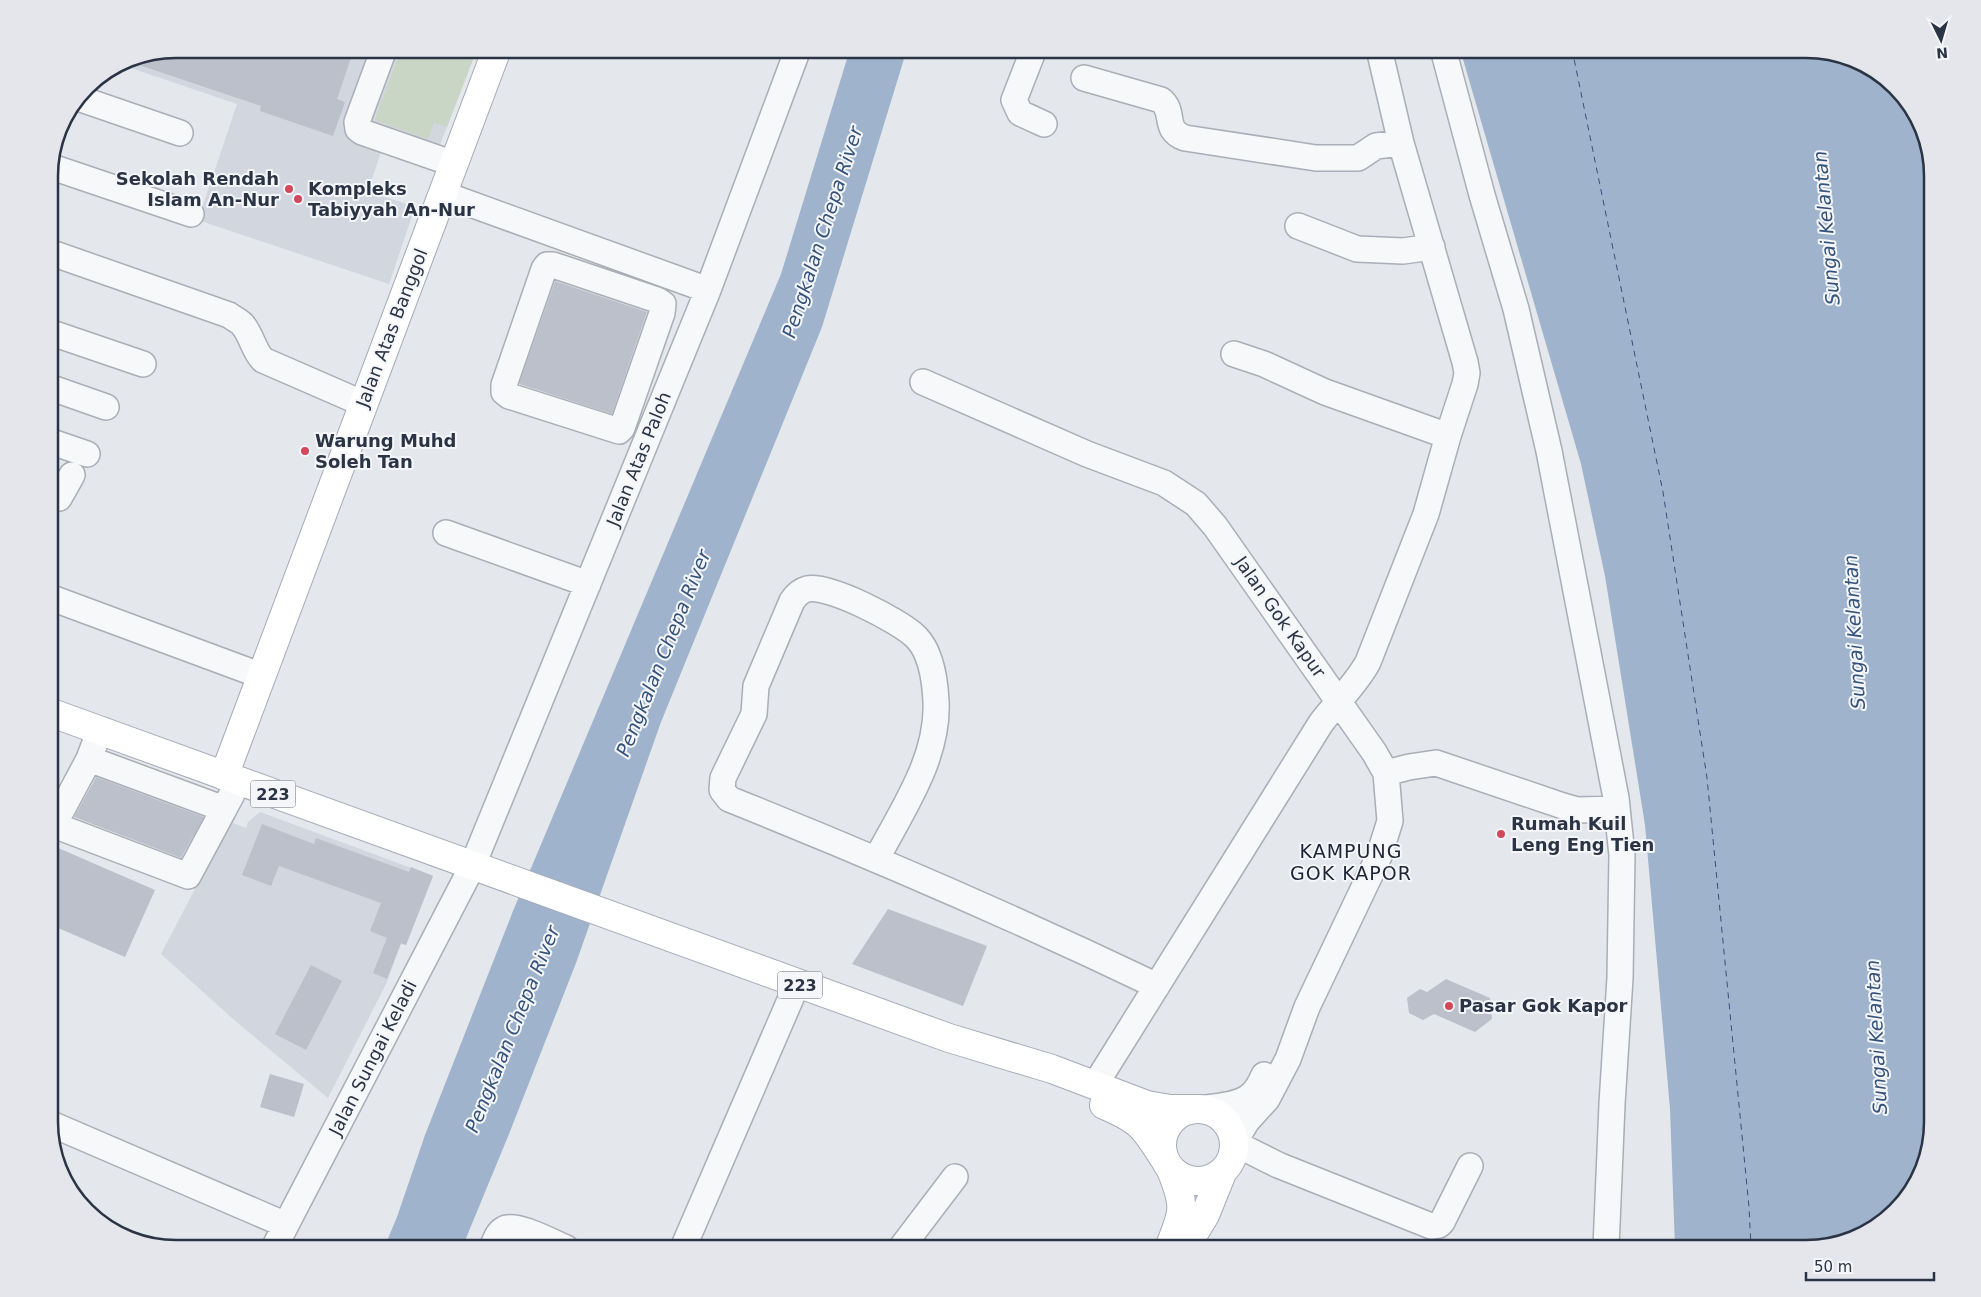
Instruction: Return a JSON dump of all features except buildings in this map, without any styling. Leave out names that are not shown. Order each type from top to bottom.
[{"type":"main road","name":"Jalan Atas Banggol","points":[[232,779],[262,676],[494,58]]},
{"type":"main road","name":"223","points":[[58,715],[949,1038],[1052,1069],[1147,1105],[1170,1109],[1200,1109],[1215,1114],[1227,1124],[1234,1143]]},
{"type":"main road","name":"223","points":[[949,1038],[1122,1113],[1146,1130],[1167,1163],[1181,1193],[1182,1204],[1179,1225],[1173,1240]]},
{"type":"main road","name":"223","points":[[1167,1163],[1162,1139],[1169,1123],[1183,1112],[1200,1109]]},
{"type":"main road","points":[[1190,1240],[1205,1215],[1222,1173],[1229,1164],[1233,1154],[1234,1143]]},
{"type":"main road","points":[[1167,1163],[1179,1177],[1190,1181],[1202,1182],[1222,1173]]},
{"type":"street","points":[[381,58],[357,122],[358,128],[362,132],[454,164]]},
{"type":"street","name":"Jalan Atas Paloh","points":[[484,871],[588,584],[708,290],[795,58]]},
{"type":"street","points":[[1030,58],[1014,100],[1020,113],[1044,124]]},
{"type":"street","points":[[1095,1085],[1321,723],[1338,700],[1360,676],[1368,662],[1426,514],[1465,384],[1466,367],[1401,143],[1381,58]]},
{"type":"street","points":[[1445,58],[1482,195],[1516,309],[1549,451],[1617,809],[1622,855],[1620,978],[1606,1240]]},
{"type":"street","points":[[1084,78],[1161,100],[1168,108],[1171,128],[1174,133],[1185,138],[1316,158],[1358,158],[1376,146],[1401,143]]},
{"type":"street","points":[[85,100],[180,133]]},
{"type":"street","points":[[58,169],[191,214]]},
{"type":"street","points":[[442,194],[708,290]]},
{"type":"street","points":[[1298,226],[1357,249],[1403,251],[1432,247]]},
{"type":"street","points":[[550,264],[657,300],[663,304],[659,322],[619,432],[504,392],[504,385],[544,269],[550,264],[559,236]]},
{"type":"street","points":[[58,255],[229,315],[242,324],[263,360],[364,404]]},
{"type":"street","points":[[659,322],[690,333]]},
{"type":"street","points":[[58,335],[143,364]]},
{"type":"street","points":[[1234,354],[1264,364],[1325,392],[1448,436]]},
{"type":"street","name":"Jalan Gok Kapur","points":[[923,382],[1087,454],[1164,483],[1196,504],[1215,526],[1338,700],[1374,752],[1386,773],[1390,821],[1379,856],[1307,1007],[1288,1059],[1264,1103],[1247,1121],[1234,1143]]},
{"type":"street","points":[[58,390],[106,407]]},
{"type":"street","points":[[58,444],[87,454]]},
{"type":"street","points":[[58,498],[72,475]]},
{"type":"street","points":[[446,533],[588,584]]},
{"type":"street","points":[[877,858],[921,773],[930,750],[935,727],[936,701],[928,655],[917,637],[898,622],[880,612],[828,592],[806,589],[798,593],[792,601],[756,686],[754,714],[723,778],[722,790],[729,799],[877,858],[1057,938],[1157,986]]},
{"type":"street","points":[[58,600],[262,676]]},
{"type":"street","points":[[58,817],[89,759],[100,731]]},
{"type":"street","points":[[89,759],[224,809]]},
{"type":"street","points":[[1386,773],[1409,766],[1436,763],[1577,810],[1617,809]]},
{"type":"street","points":[[58,826],[188,876],[224,809],[232,779]]},
{"type":"street","name":"Jalan Sungai Keladi","points":[[278,1240],[484,871]]},
{"type":"street","points":[[692,1240],[797,984]]},
{"type":"street","name":"Jalan Gok Kapur","points":[[1200,1109],[1233,1103],[1252,1095],[1307,1007]]},
{"type":"street","points":[[58,1126],[286,1225]]},
{"type":"street","points":[[1234,1143],[1278,1165],[1431,1226],[1439,1225],[1442,1222],[1470,1166]]},
{"type":"street","points":[[907,1240],[955,1177]]},
{"type":"street","points":[[496,1240],[499,1232],[506,1227],[515,1227],[547,1240]]},
{"type":"shaded area","points":[[176,58],[474,58],[431,168],[381,152],[368,191],[415,207],[389,284],[198,220],[237,104],[129,67],[145,62]]},
{"type":"shaded area","points":[[260,812],[433,876],[406,945],[401,944],[386,984],[328,1098],[233,1019],[161,954],[230,822],[246,828],[248,822]]},
{"type":"green space","points":[[398,58],[474,58],[447,127],[434,123],[428,139],[375,120]]},
{"type":"water","name":"Pengkalan Chepa River","points":[[847,58],[904,58],[822,327],[661,722],[576,963],[465,1240],[387,1240],[425,1135],[513,911],[781,274]]},
{"type":"water","name":"Sungai Kelantan","points":[[1463,58],[1813,58],[1843,64],[1871,77],[1889,92],[1899,104],[1915,130],[1924,176],[1924,1121],[1915,1167],[1904,1187],[1871,1220],[1851,1231],[1805,1240],[1675,1240],[1670,1109],[1645,825],[1605,576],[1581,464]]},
{"type":"ferry route","points":[[1574,58],[1663,492],[1707,778],[1751,1240]]},
{"type":"place","name":"Sekolah Rendah Islam An-Nur","points":[[289,189]]},
{"type":"place","name":"Kompleks Tabiyyah An-Nur","points":[[298,199]]},
{"type":"place","name":"Warung Muhd Soleh Tan","points":[[305,451]]},
{"type":"place","name":"Rumah Kuil Leng Eng Tien","points":[[1501,834]]},
{"type":"place","name":"Pasar Gok Kapor","points":[[1449,1006]]},
{"type":"district","name":"KAMPUNG GOK KAPOR","points":[[1351,862]]}]
